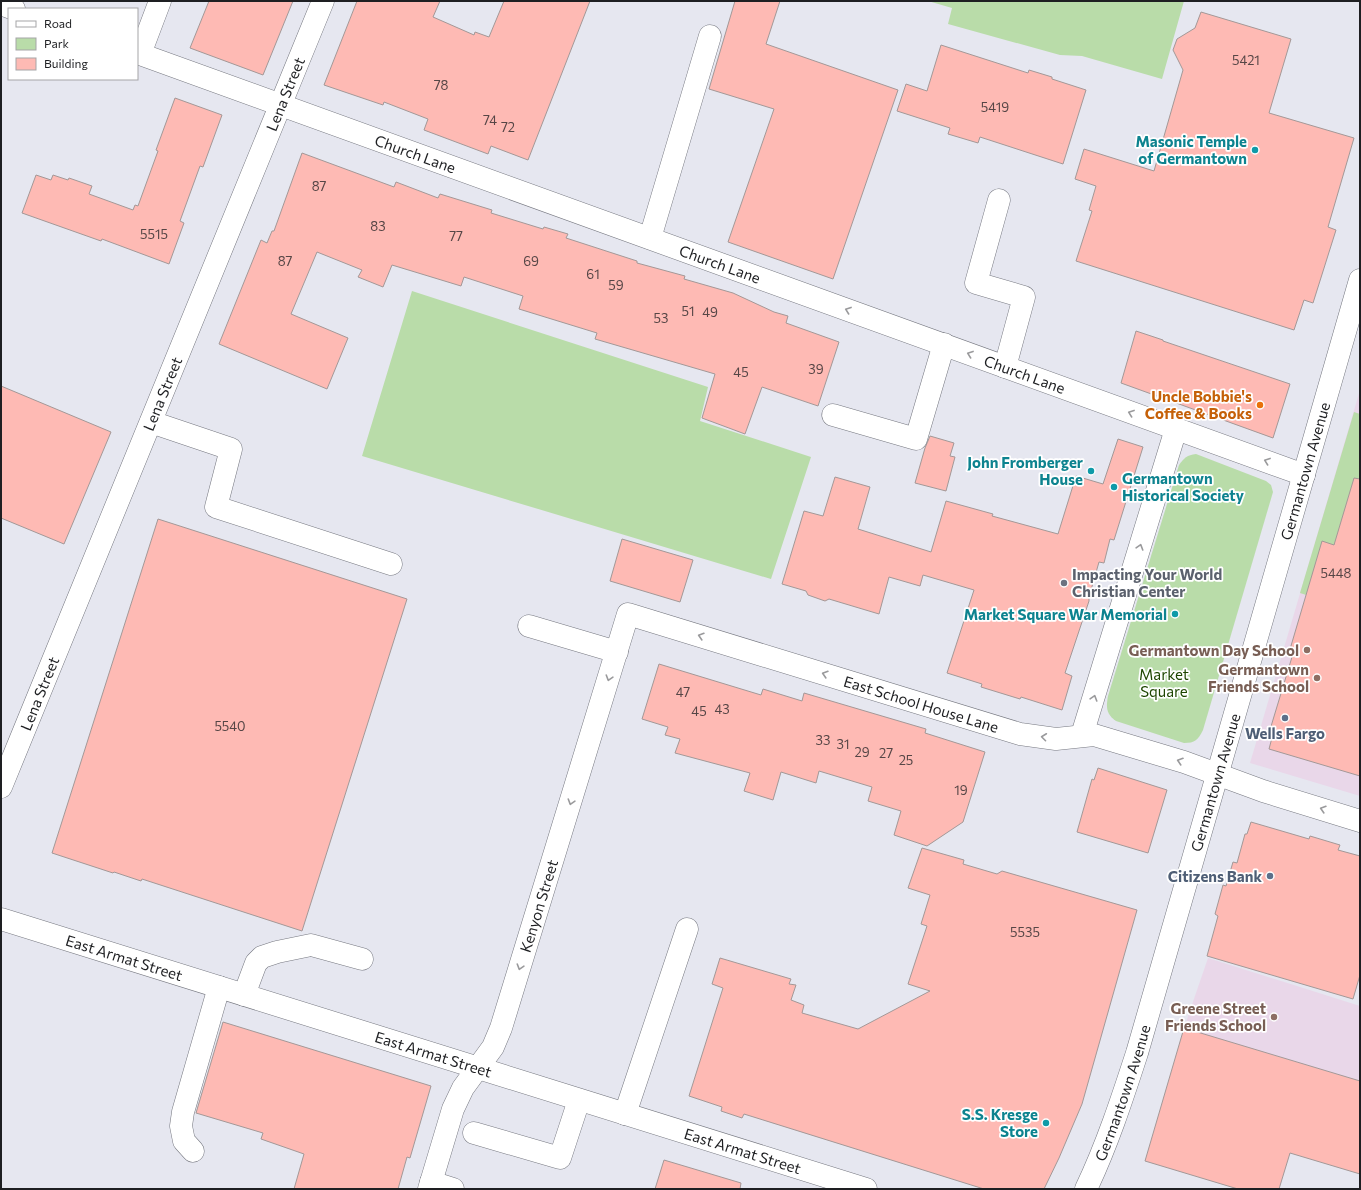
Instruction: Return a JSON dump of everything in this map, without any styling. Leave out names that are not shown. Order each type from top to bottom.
[{"type":"street","points":[[139,54],[160,1]]},
{"type":"street","name":"Lena Street","points":[[1,787],[323,1]]},
{"type":"street","points":[[650,238],[710,36]]},
{"type":"street","name":"Church Lane","points":[[139,54],[1304,474]]},
{"type":"street","points":[[999,200],[976,283],[1024,297],[1005,367]]},
{"type":"street","name":"Germantown Avenue","points":[[1086,1189],[1108,1138],[1123,1097],[1360,280]]},
{"type":"street","points":[[833,415],[916,439],[944,344]]},
{"type":"street","points":[[151,422],[231,450],[216,507],[391,564]]},
{"type":"street","points":[[1082,735],[1176,429]]},
{"type":"street","name":"East School House Lane","points":[[628,614],[1020,734],[1056,739],[1082,735],[1094,735],[1184,762],[1263,791],[1360,821]]},
{"type":"street","name":"Kenyon Street","points":[[430,1186],[453,1109],[463,1088],[493,1047],[501,1028],[628,614]]},
{"type":"street","points":[[529,626],[617,652]]},
{"type":"street","name":"East Armat Street","points":[[1,919],[866,1189]]},
{"type":"street","points":[[625,1114],[687,929]]},
{"type":"street","points":[[244,995],[256,963],[262,957],[311,945],[362,958]]},
{"type":"street","points":[[193,1151],[184,1141],[181,1126],[183,1112],[219,987]]},
{"type":"street","points":[[474,1133],[560,1158],[579,1100]]},
{"type":"street","points":[[430,1186],[453,1189]]},
{"type":"shaded area","name":"Germantown Friends School","points":[[1360,390],[1360,796],[1250,763]]},
{"type":"shaded area","name":"Greene Street Friends School","points":[[1208,958],[1360,1006],[1360,1081],[1184,1028]]},
{"type":"green space","points":[[928,1],[1184,1],[1162,79],[1082,56],[1060,55],[948,24],[952,8]]},
{"type":"green space","points":[[412,291],[708,387],[700,421],[811,457],[771,579],[362,456]]},
{"type":"green space","points":[[1354,412],[1360,414],[1360,612],[1300,593]]},
{"type":"green space","name":"Market Square","points":[[1196,454],[1266,481],[1271,485],[1273,492],[1203,730],[1196,740],[1184,743],[1116,721],[1110,716],[1107,704],[1108,696],[1179,465],[1186,457]]},
{"type":"building","points":[[209,1],[293,1],[263,75],[190,48]]},
{"type":"building","points":[[357,1],[440,1],[433,17],[474,35],[475,32],[489,37],[504,1],[590,1],[528,160],[491,146],[488,154],[424,130],[428,119],[384,102],[383,105],[324,85]]},
{"type":"building","points":[[735,1],[780,1],[766,44],[898,90],[833,279],[728,242],[774,109],[709,89]]},
{"type":"building","points":[[1201,12],[1291,39],[1269,113],[1354,138],[1328,227],[1336,230],[1313,303],[1304,300],[1294,330],[1076,261],[1092,211],[1089,210],[1096,186],[1075,179],[1084,149],[1154,171],[1183,70],[1173,50],[1177,39],[1195,28]]},
{"type":"building","points":[[941,45],[1028,73],[1029,70],[1052,77],[1052,79],[1086,90],[1063,164],[980,137],[978,143],[948,134],[950,128],[897,111],[906,84],[927,91]]},
{"type":"building","points":[[175,98],[222,115],[203,167],[200,166],[180,221],[184,223],[169,264],[102,239],[101,241],[22,213],[36,175],[51,180],[53,175],[68,180],[69,178],[92,186],[89,194],[133,210],[135,205],[138,206]]},
{"type":"building","points":[[302,153],[394,187],[396,182],[438,198],[440,194],[492,210],[491,213],[543,229],[544,227],[568,234],[566,238],[637,261],[637,263],[685,276],[684,279],[733,293],[774,312],[788,316],[786,323],[839,342],[818,406],[762,387],[745,434],[702,418],[715,374],[595,339],[597,333],[519,309],[523,296],[464,277],[461,286],[392,265],[383,287],[358,277],[362,270],[317,252],[291,314],[348,338],[327,389],[219,344],[261,240],[267,243],[272,231],[274,231]]},
{"type":"building","points":[[1136,331],[1290,384],[1273,438],[1121,383]]},
{"type":"building","points":[[1,386],[111,432],[64,544],[1,518]]},
{"type":"building","points":[[930,436],[954,443],[950,456],[955,457],[946,491],[915,483]]},
{"type":"building","points":[[1118,439],[1143,447],[1114,540],[1110,539],[1104,563],[1099,562],[1089,601],[1065,673],[1072,676],[1062,710],[1021,697],[1020,699],[981,687],[982,684],[947,673],[974,590],[923,575],[920,586],[889,577],[879,614],[829,599],[825,601],[808,595],[806,591],[782,584],[804,511],[823,516],[835,477],[870,487],[858,529],[931,552],[946,501],[993,514],[992,516],[1058,534],[1076,476],[1103,484]]},
{"type":"building","name":"Germantown Friends School","points":[[1354,478],[1360,479],[1360,776],[1269,749],[1273,734],[1269,733],[1292,657],[1288,656],[1322,541],[1334,545]]},
{"type":"building","points":[[158,519],[407,599],[302,931],[142,879],[141,881],[114,872],[113,873],[52,853]]},
{"type":"building","points":[[622,539],[693,560],[680,602],[610,581]]},
{"type":"building","points":[[659,664],[761,695],[763,689],[802,701],[804,693],[926,729],[925,733],[985,752],[963,822],[927,846],[894,835],[901,811],[868,801],[872,787],[819,771],[816,783],[781,772],[773,800],[744,791],[750,773],[675,753],[680,739],[665,735],[668,727],[642,719]]},
{"type":"building","points":[[1098,768],[1167,790],[1148,853],[1077,832],[1092,779],[1094,780]]},
{"type":"building","points":[[1251,822],[1309,839],[1310,836],[1340,845],[1338,850],[1360,856],[1360,975],[1353,999],[1207,956],[1218,916],[1215,914],[1223,885],[1226,886],[1233,862],[1237,863],[1245,834],[1247,834]]},
{"type":"building","points":[[922,848],[964,860],[963,864],[997,874],[1002,871],[1137,910],[1082,1104],[1044,1189],[984,1189],[744,1114],[742,1118],[721,1111],[722,1107],[689,1096],[723,988],[712,984],[720,958],[791,979],[789,984],[796,985],[791,1000],[804,1005],[802,1013],[858,1029],[930,991],[908,984],[927,926],[921,924],[930,895],[908,888]]},
{"type":"building","points":[[223,1022],[431,1086],[410,1158],[407,1157],[398,1189],[294,1189],[304,1154],[261,1139],[263,1133],[196,1113]]},
{"type":"building","points":[[1184,1028],[1360,1081],[1360,1174],[1290,1153],[1279,1189],[1238,1189],[1145,1161]]},
{"type":"building","points":[[664,1160],[741,1183],[740,1189],[655,1189]]},
{"type":"place","name":"Masonic Temple of Germantown","points":[[1255,150]]},
{"type":"place","name":"Uncle Bobbie's Coffee & Books","points":[[1260,405]]},
{"type":"place","name":"John Fromberger House","points":[[1091,471]]},
{"type":"place","name":"Germantown Historical Society","points":[[1114,487]]},
{"type":"place","name":"Impacting Your World Christian Center","points":[[1064,583]]},
{"type":"place","name":"Market Square War Memorial","points":[[1175,614]]},
{"type":"place","name":"Germantown Day School","points":[[1307,650]]},
{"type":"place","name":"Germantown Friends School","points":[[1317,678]]},
{"type":"place","name":"Wells Fargo","points":[[1285,718]]},
{"type":"place","name":"Citizens Bank","points":[[1270,876]]},
{"type":"place","name":"Greene Street Friends School","points":[[1274,1017]]},
{"type":"place","name":"S.S. Kresge Store","points":[[1046,1123]]}]
